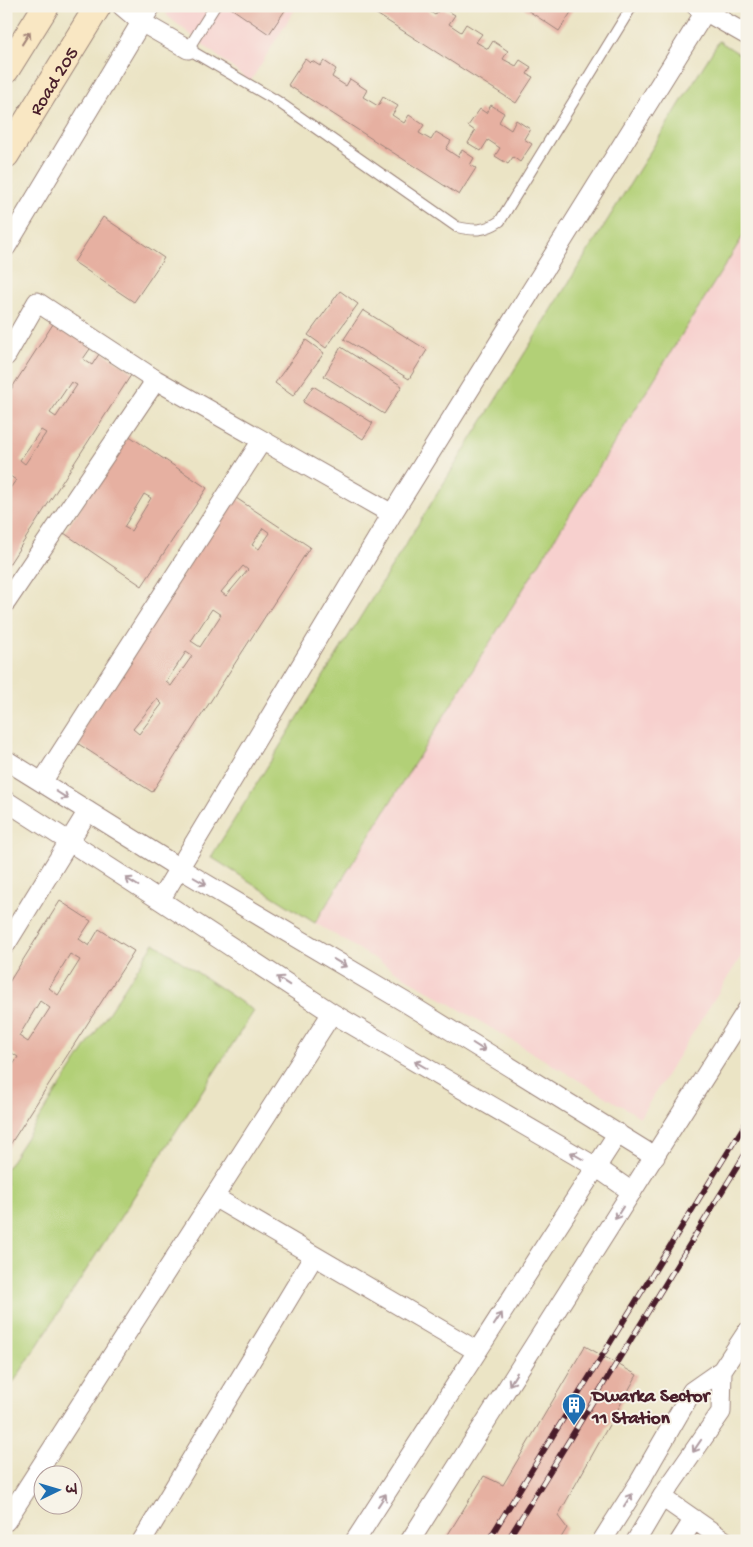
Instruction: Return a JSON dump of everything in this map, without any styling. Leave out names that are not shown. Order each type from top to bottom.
[{"type":"main road","points":[[6,70],[46,6]]},
{"type":"main road","name":"Road 205","points":[[6,155],[98,6]]},
{"type":"street","points":[[122,6],[141,22],[188,49]]},
{"type":"street","points":[[6,247],[151,6]]},
{"type":"street","points":[[160,900],[392,514],[701,9],[747,35]]},
{"type":"street","points":[[6,356],[37,302],[156,380],[261,442],[392,514]]},
{"type":"street","points":[[6,602],[156,380]]},
{"type":"street","points":[[42,782],[261,442]]},
{"type":"street","points":[[6,760],[179,868],[410,1005],[655,1157]]},
{"type":"street","points":[[6,802],[332,1013],[596,1167],[632,1192]]},
{"type":"street","points":[[6,944],[88,811]]},
{"type":"street","points":[[410,1541],[747,1010]]},
{"type":"street","points":[[6,1521],[332,1013]]},
{"type":"street","points":[[355,1541],[618,1133]]},
{"type":"street","points":[[214,1197],[477,1351]]},
{"type":"street","points":[[142,1541],[314,1256]]},
{"type":"street","points":[[602,1541],[640,1481],[692,1391],[722,1370],[747,1332]]},
{"type":"street","points":[[636,1541],[662,1497],[721,1412],[722,1370]]},
{"type":"street","points":[[662,1497],[725,1541]]},
{"type":"street","points":[[680,1541],[694,1519]]},
{"type":"lane","points":[[215,6],[188,49],[277,101],[458,227],[471,230],[489,228],[500,221],[632,6]]},
{"type":"shaded area","points":[[172,6],[297,6],[250,82],[166,15]]},
{"type":"shaded area","points":[[747,230],[747,947],[640,1117],[315,923]]},
{"type":"green space","points":[[719,41],[747,59],[747,230],[315,923],[211,857]]},
{"type":"green space","points":[[154,943],[254,1011],[6,1394],[6,1169]]},
{"type":"building","points":[[228,6],[288,6],[269,34]]},
{"type":"building","points":[[364,6],[421,6],[435,15],[441,7],[455,15],[449,24],[461,32],[466,24],[482,34],[476,42],[488,49],[493,41],[508,51],[503,59],[516,66],[520,60],[531,67],[527,74],[533,77],[516,103]]},
{"type":"building","points":[[521,6],[575,6],[559,31]]},
{"type":"building","points":[[305,59],[310,63],[312,61],[320,66],[324,61],[336,69],[332,77],[346,86],[350,79],[367,90],[363,97],[378,106],[383,97],[398,106],[392,115],[404,123],[409,115],[424,125],[419,133],[431,140],[436,132],[451,141],[446,149],[458,157],[462,150],[474,158],[470,165],[476,168],[459,195],[288,85]]},
{"type":"building","points":[[491,105],[504,113],[499,122],[511,130],[516,120],[530,129],[524,139],[532,144],[520,162],[513,157],[508,164],[495,156],[500,148],[488,140],[481,151],[468,143],[475,131],[468,126],[480,109],[486,113]]},
{"type":"building","points":[[103,217],[164,258],[134,302],[74,262]]},
{"type":"building","points":[[340,291],[358,304],[326,348],[308,335]]},
{"type":"building","points":[[363,310],[427,350],[409,379],[344,339]]},
{"type":"building","points":[[55,321],[92,346],[83,359],[92,365],[101,351],[133,372],[6,569],[6,494],[16,480],[10,476],[6,482],[6,397]],"holes":[[[71,382],[77,385],[56,417],[50,413]],[[41,430],[46,433],[25,464],[20,460]]]},
{"type":"building","points":[[306,340],[324,353],[293,396],[275,383]]},
{"type":"building","points":[[341,347],[402,386],[384,414],[324,376]]},
{"type":"building","points":[[313,386],[373,423],[363,439],[303,402]]},
{"type":"building","points":[[128,435],[207,488],[142,586],[64,533]],"holes":[[[144,494],[151,498],[131,531],[124,527]]]},
{"type":"building","points":[[233,496],[310,547],[152,792],[74,741]],"holes":[[[263,528],[270,533],[259,549],[252,545]],[[243,566],[248,570],[226,596],[221,592]],[[212,609],[221,615],[200,647],[191,641]],[[186,652],[192,656],[171,686],[166,682]],[[157,699],[162,704],[139,734],[133,729]]]},
{"type":"building","points":[[60,901],[91,921],[79,939],[89,946],[99,929],[134,951],[6,1151],[6,1076],[18,1057],[9,1051],[6,1056],[6,987]],"holes":[[[70,954],[80,960],[58,995],[49,988]],[[40,1001],[50,1008],[28,1042],[19,1036]]]},
{"type":"building","name":"Dwarka Sector 11 Station","points":[[585,1346],[637,1375],[558,1516],[567,1528],[559,1541],[444,1541],[484,1476],[503,1485]]},
{"type":"railway","points":[[488,1541],[747,1121]]},
{"type":"railway","points":[[507,1541],[747,1151]]},
{"type":"place","name":"Dwarka Sector 11 Station","points":[[574,1426]]}]
